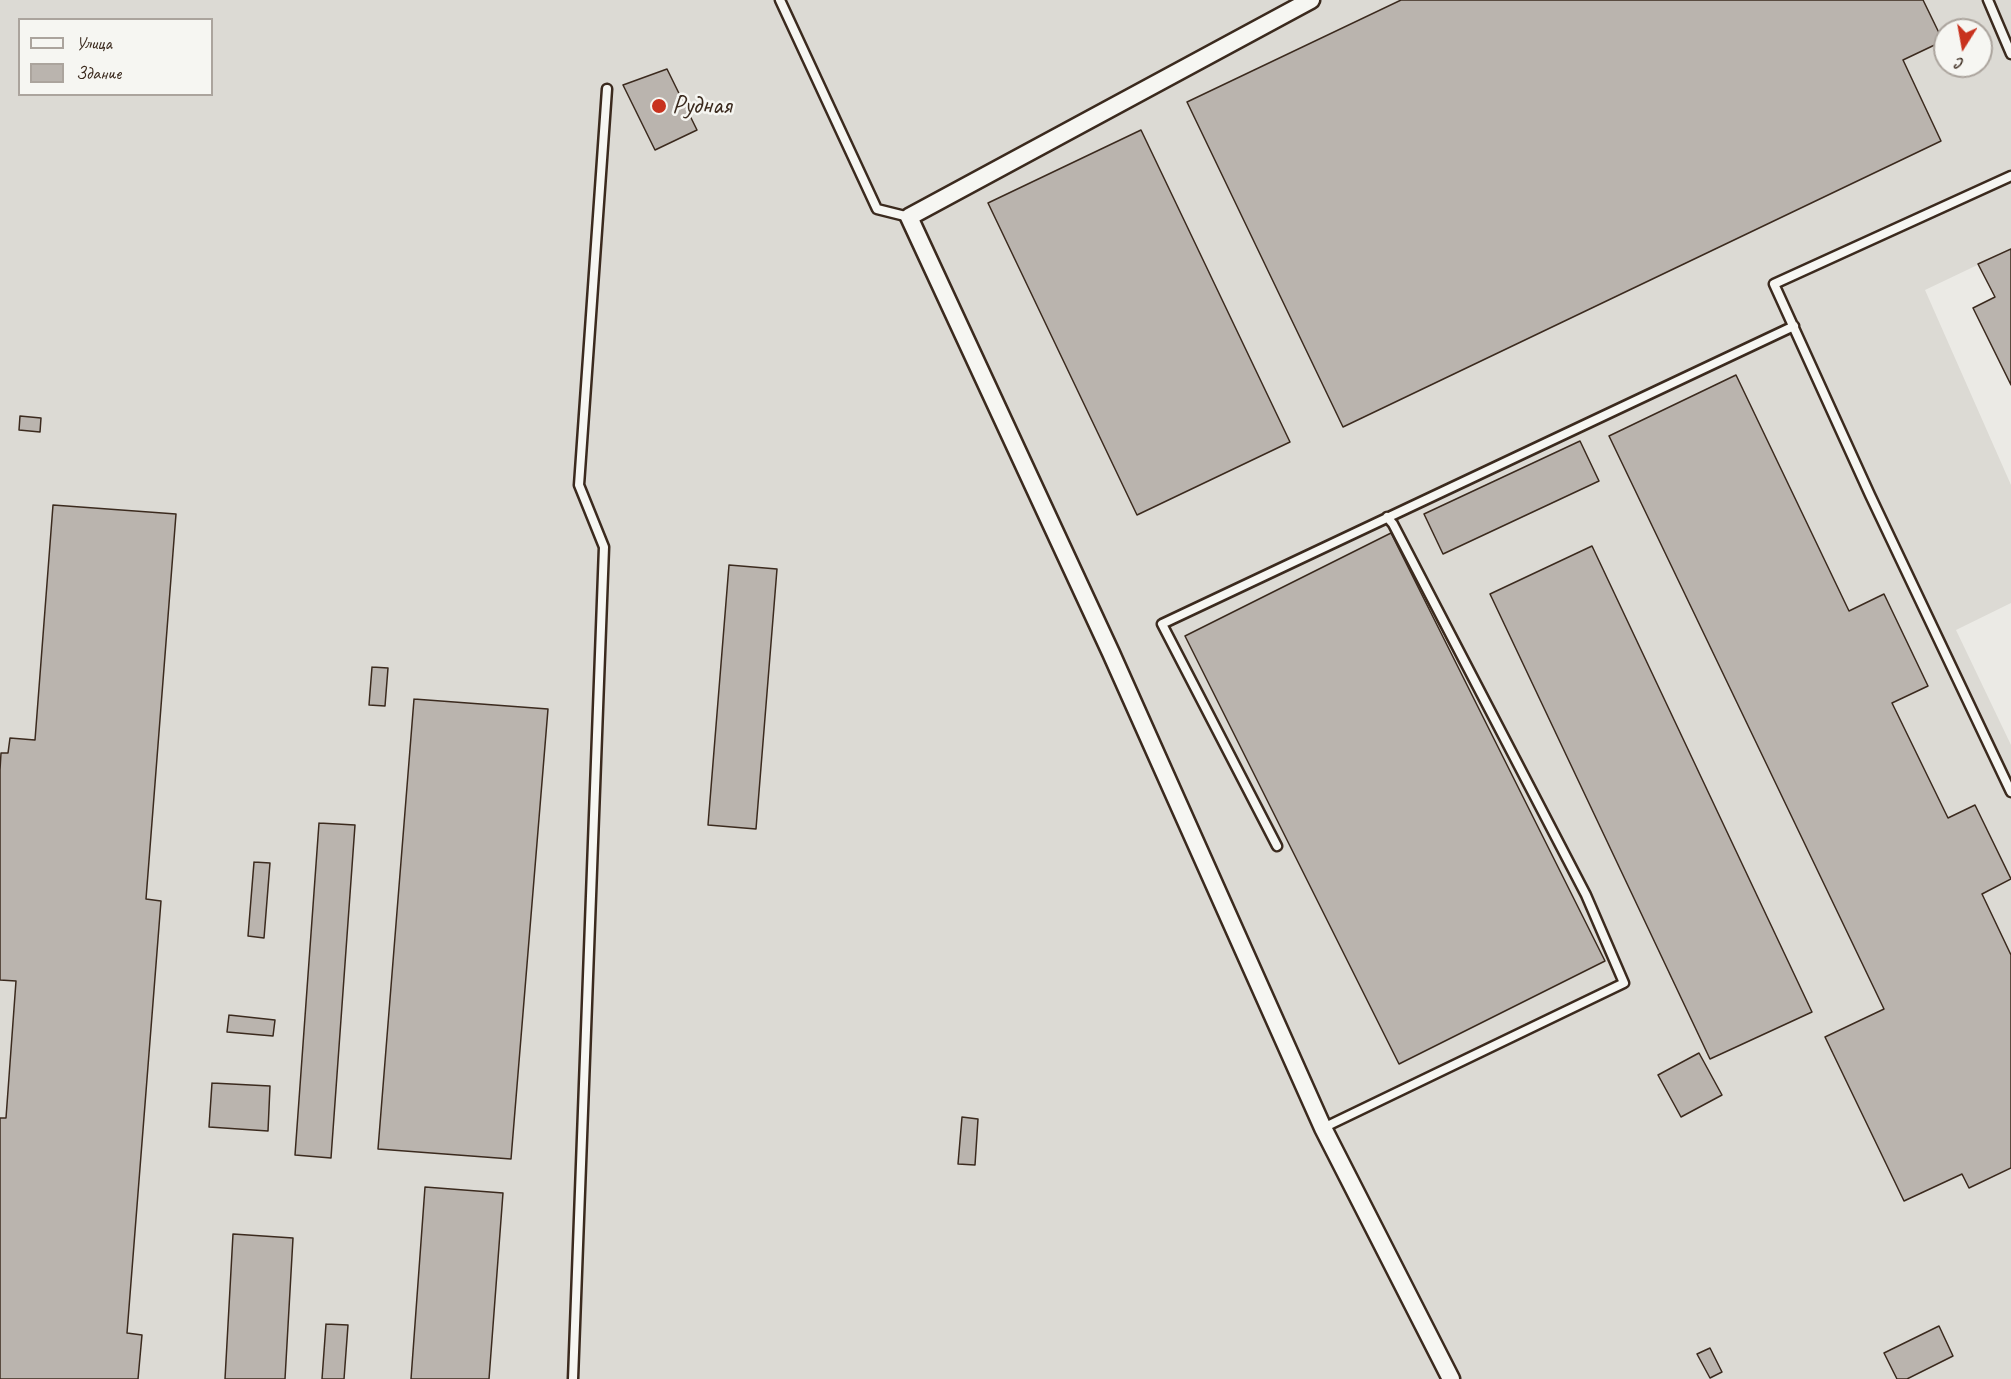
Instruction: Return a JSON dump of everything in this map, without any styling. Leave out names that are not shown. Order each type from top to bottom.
[{"type":"street","points":[[1311,0],[909,217],[1111,653],[1323,1128],[1451,1379]]},
{"type":"lane","points":[[780,0],[877,209],[909,217]]},
{"type":"lane","points":[[1988,0],[2011,54]]},
{"type":"lane","points":[[573,1379],[604,548],[579,485],[607,88]]},
{"type":"lane","points":[[2011,176],[1774,284],[1875,506],[2011,792]]},
{"type":"lane","points":[[1277,846],[1162,624],[1794,326]]},
{"type":"lane","points":[[1323,1128],[1624,983],[1586,895],[1388,517]]},
{"type":"shaded area","points":[[0,0],[2011,0],[2011,249],[1925,290],[2011,485],[2011,603],[1956,630],[2011,745],[2011,1379],[0,1379]]},
{"type":"building","points":[[1401,0],[1923,0],[1933,20],[1933,46],[1903,60],[1941,141],[1343,427],[1187,102]]},
{"type":"building","points":[[667,69],[697,130],[655,150],[623,85]]},
{"type":"building","points":[[1141,130],[1290,442],[1137,515],[988,203]]},
{"type":"building","points":[[2011,249],[2011,385],[1973,308],[1995,297],[1978,264]]},
{"type":"building","points":[[1736,375],[1849,611],[1884,594],[1928,686],[1892,703],[1948,818],[1975,805],[2011,879],[1982,894],[2011,955],[2011,1168],[1969,1188],[1962,1174],[1904,1201],[1825,1037],[1884,1009],[1609,436]]},
{"type":"building","points":[[20,416],[41,418],[40,432],[19,430]]},
{"type":"building","points":[[1580,441],[1599,481],[1443,554],[1424,514]]},
{"type":"building","points":[[53,505],[176,514],[146,899],[161,901],[127,1333],[142,1335],[138,1379],[0,1379],[0,1118],[6,1118],[16,981],[0,980],[1,753],[8,753],[10,738],[35,740]]},
{"type":"building","points":[[1391,533],[1605,961],[1399,1064],[1185,636]]},
{"type":"building","points":[[1592,546],[1812,1012],[1710,1059],[1490,594]]},
{"type":"building","points":[[729,565],[777,569],[756,829],[708,825]]},
{"type":"building","points":[[372,667],[388,668],[385,706],[369,705]]},
{"type":"building","points":[[414,699],[548,709],[511,1159],[378,1149]]},
{"type":"building","points":[[319,823],[355,825],[331,1158],[295,1155]]},
{"type":"building","points":[[254,862],[270,863],[264,938],[248,936]]},
{"type":"building","points":[[229,1015],[275,1020],[273,1036],[227,1032]]},
{"type":"building","points":[[1699,1053],[1722,1095],[1681,1117],[1658,1075]]},
{"type":"building","points":[[212,1083],[270,1086],[268,1131],[209,1127]]},
{"type":"building","points":[[962,1117],[978,1119],[975,1165],[958,1164]]},
{"type":"building","points":[[425,1187],[503,1193],[489,1379],[411,1379]]},
{"type":"building","points":[[233,1234],[293,1238],[285,1379],[225,1379]]},
{"type":"building","points":[[326,1324],[348,1325],[344,1379],[322,1379]]},
{"type":"building","points":[[1939,1326],[1953,1356],[1907,1379],[1897,1379],[1884,1353]]},
{"type":"building","points":[[1710,1348],[1722,1372],[1710,1378],[1697,1354]]},
{"type":"place","name":"Рудная","points":[[659,106]]}]
